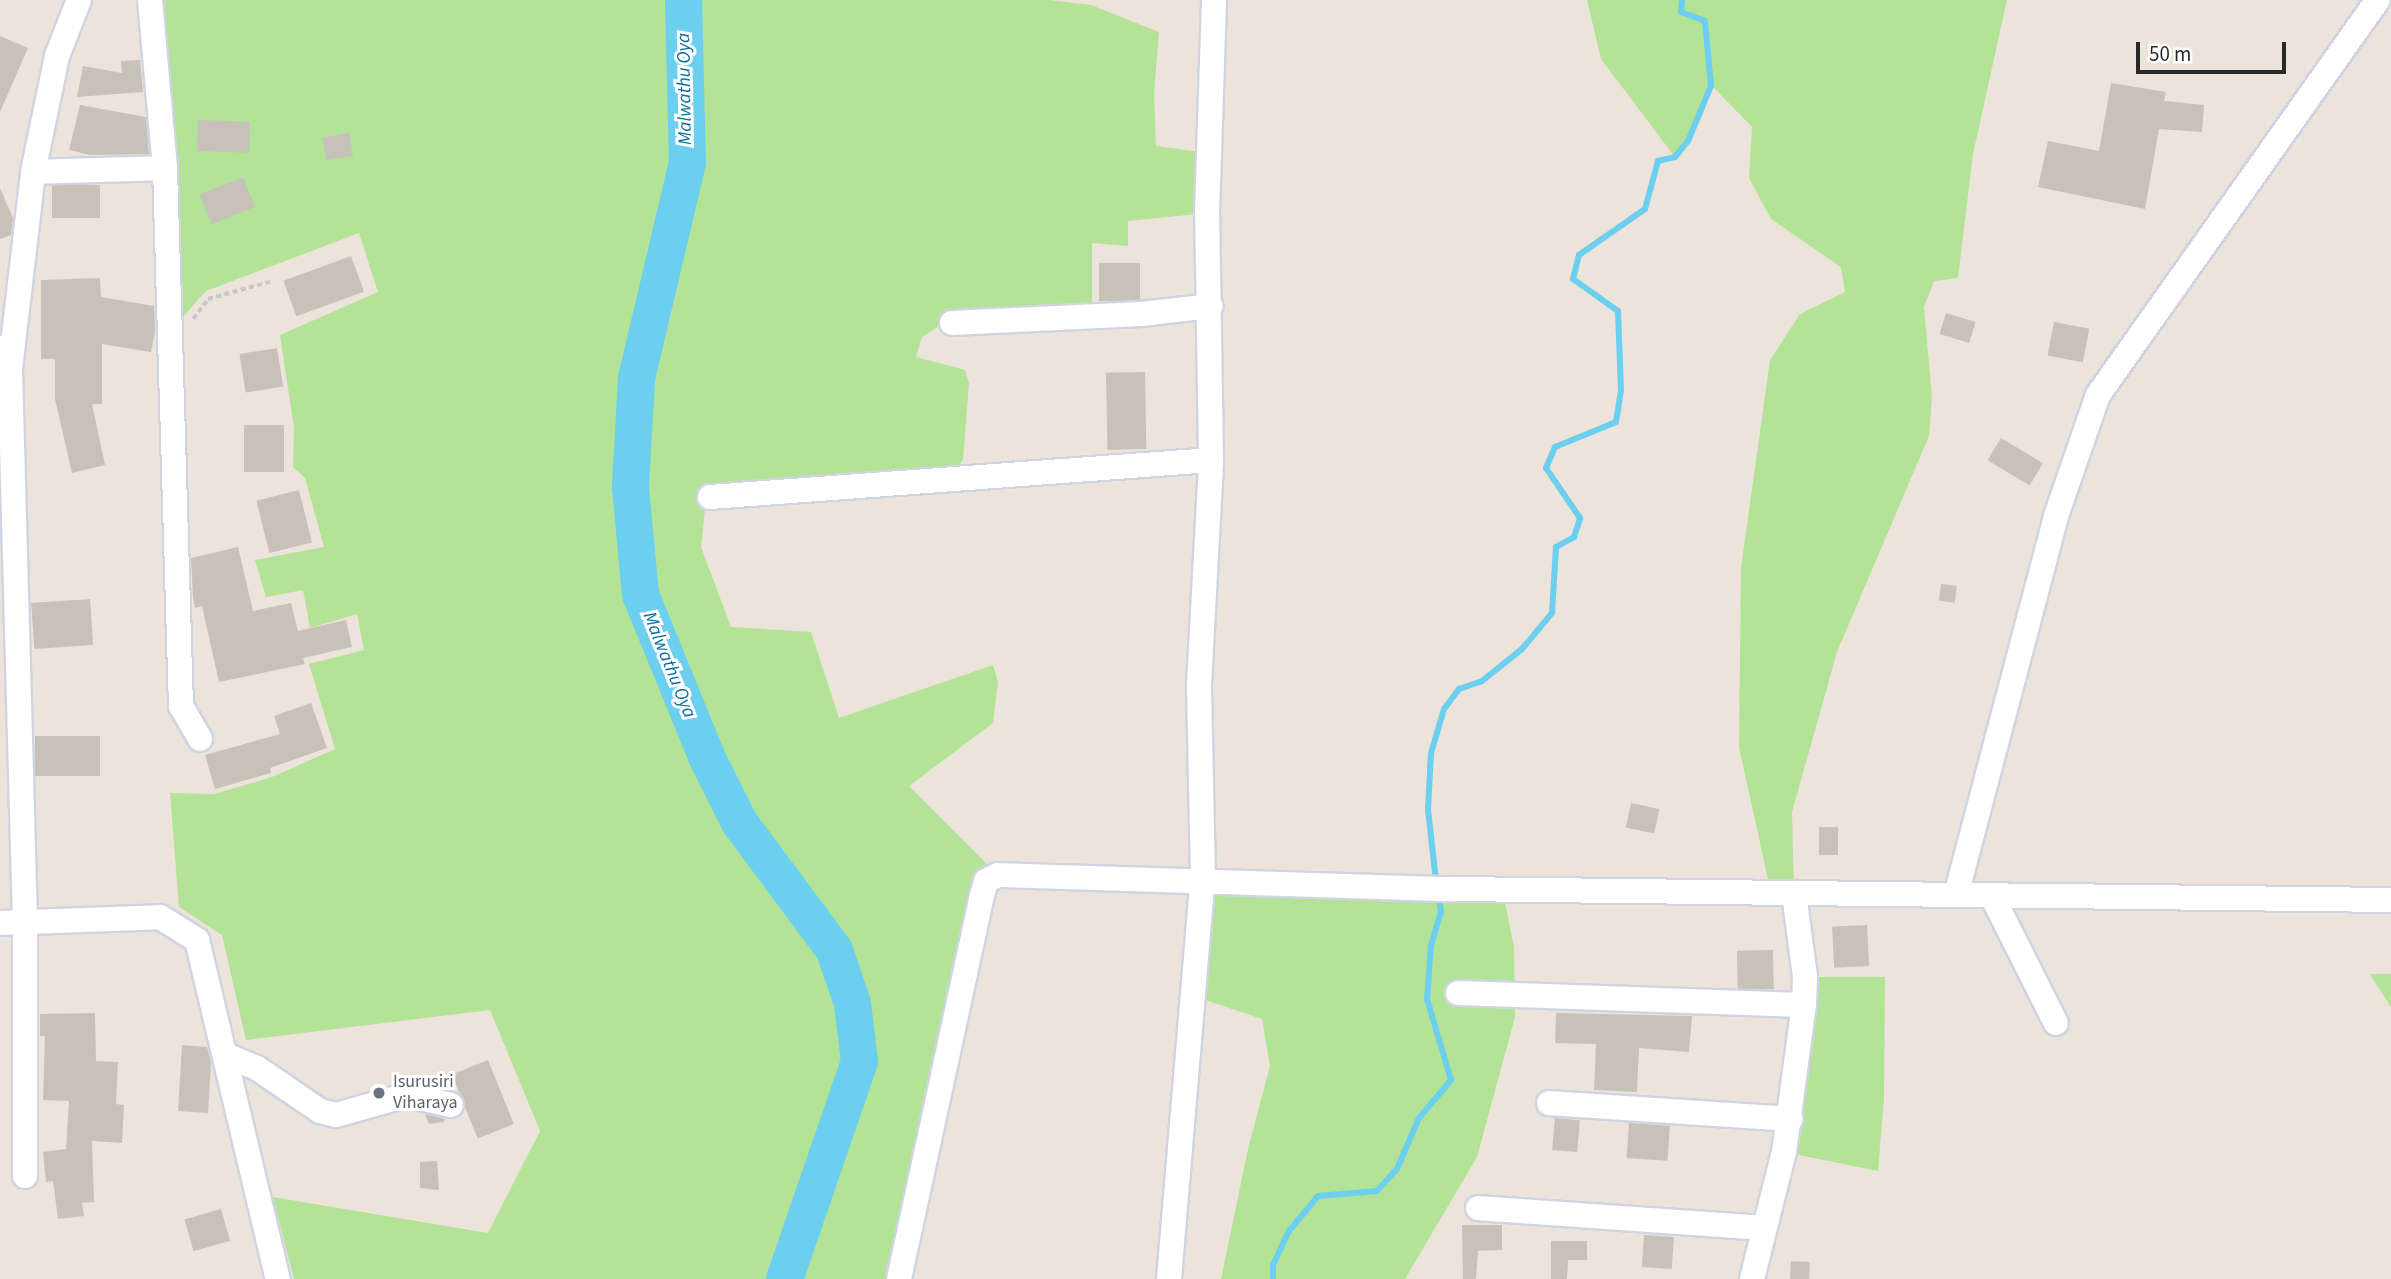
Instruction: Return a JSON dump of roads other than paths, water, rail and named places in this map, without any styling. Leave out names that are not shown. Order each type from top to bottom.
[{"type":"street","points":[[25,1177],[25,922],[8,658],[6,503],[10,371],[33,172],[57,56],[79,0]]},
{"type":"street","points":[[150,0],[164,168],[167,350],[181,706],[200,739]]},
{"type":"street","points":[[1169,1279],[1203,878],[1199,685],[1211,460],[1211,306],[1207,213],[1214,0]]},
{"type":"street","points":[[1956,895],[2056,516],[2098,395],[2378,0]]},
{"type":"street","points":[[33,172],[164,168]]},
{"type":"street","points":[[952,323],[1141,314],[1211,306]]},
{"type":"street","points":[[0,348],[10,371]]},
{"type":"street","points":[[710,497],[1211,460]]},
{"type":"street","points":[[899,1279],[986,881],[998,875],[1203,878],[1452,889],[2391,900]]},
{"type":"street","points":[[1752,1279],[1790,1119],[1804,1004],[1805,978],[1794,893]]},
{"type":"street","points":[[1992,896],[2056,1023]]},
{"type":"street","points":[[0,923],[160,917],[197,940],[278,1279]]},
{"type":"street","points":[[1458,993],[1804,1004]]},
{"type":"street","points":[[226,1055],[257,1068],[320,1111],[336,1115],[407,1095],[451,1105]]},
{"type":"street","points":[[1549,1103],[1790,1119]]},
{"type":"street","points":[[1478,1208],[1763,1228]]},
{"type":"waterway","name":"Malwathu Oya","points":[[683,0],[687,162],[636,378],[630,487],[640,594],[706,756],[739,822],[834,950],[852,1003],[859,1061],[784,1279]]},
{"type":"waterway","points":[[1436,881],[1428,810],[1431,753],[1444,709],[1459,689],[1482,681],[1522,649],[1552,613],[1556,547],[1574,537],[1580,518],[1546,468],[1555,447],[1616,422],[1621,390],[1618,311],[1573,279],[1579,255],[1645,209],[1658,161],[1675,157],[1688,141],[1711,86],[1705,21],[1681,12],[1682,0]]},
{"type":"waterway","points":[[1273,1279],[1273,1265],[1289,1231],[1318,1196],[1377,1191],[1397,1169],[1419,1118],[1451,1080],[1427,999],[1431,946],[1441,912],[1439,895]]},
{"type":"place","name":"Isurusiri Viharaya","points":[[379,1093]]}]
